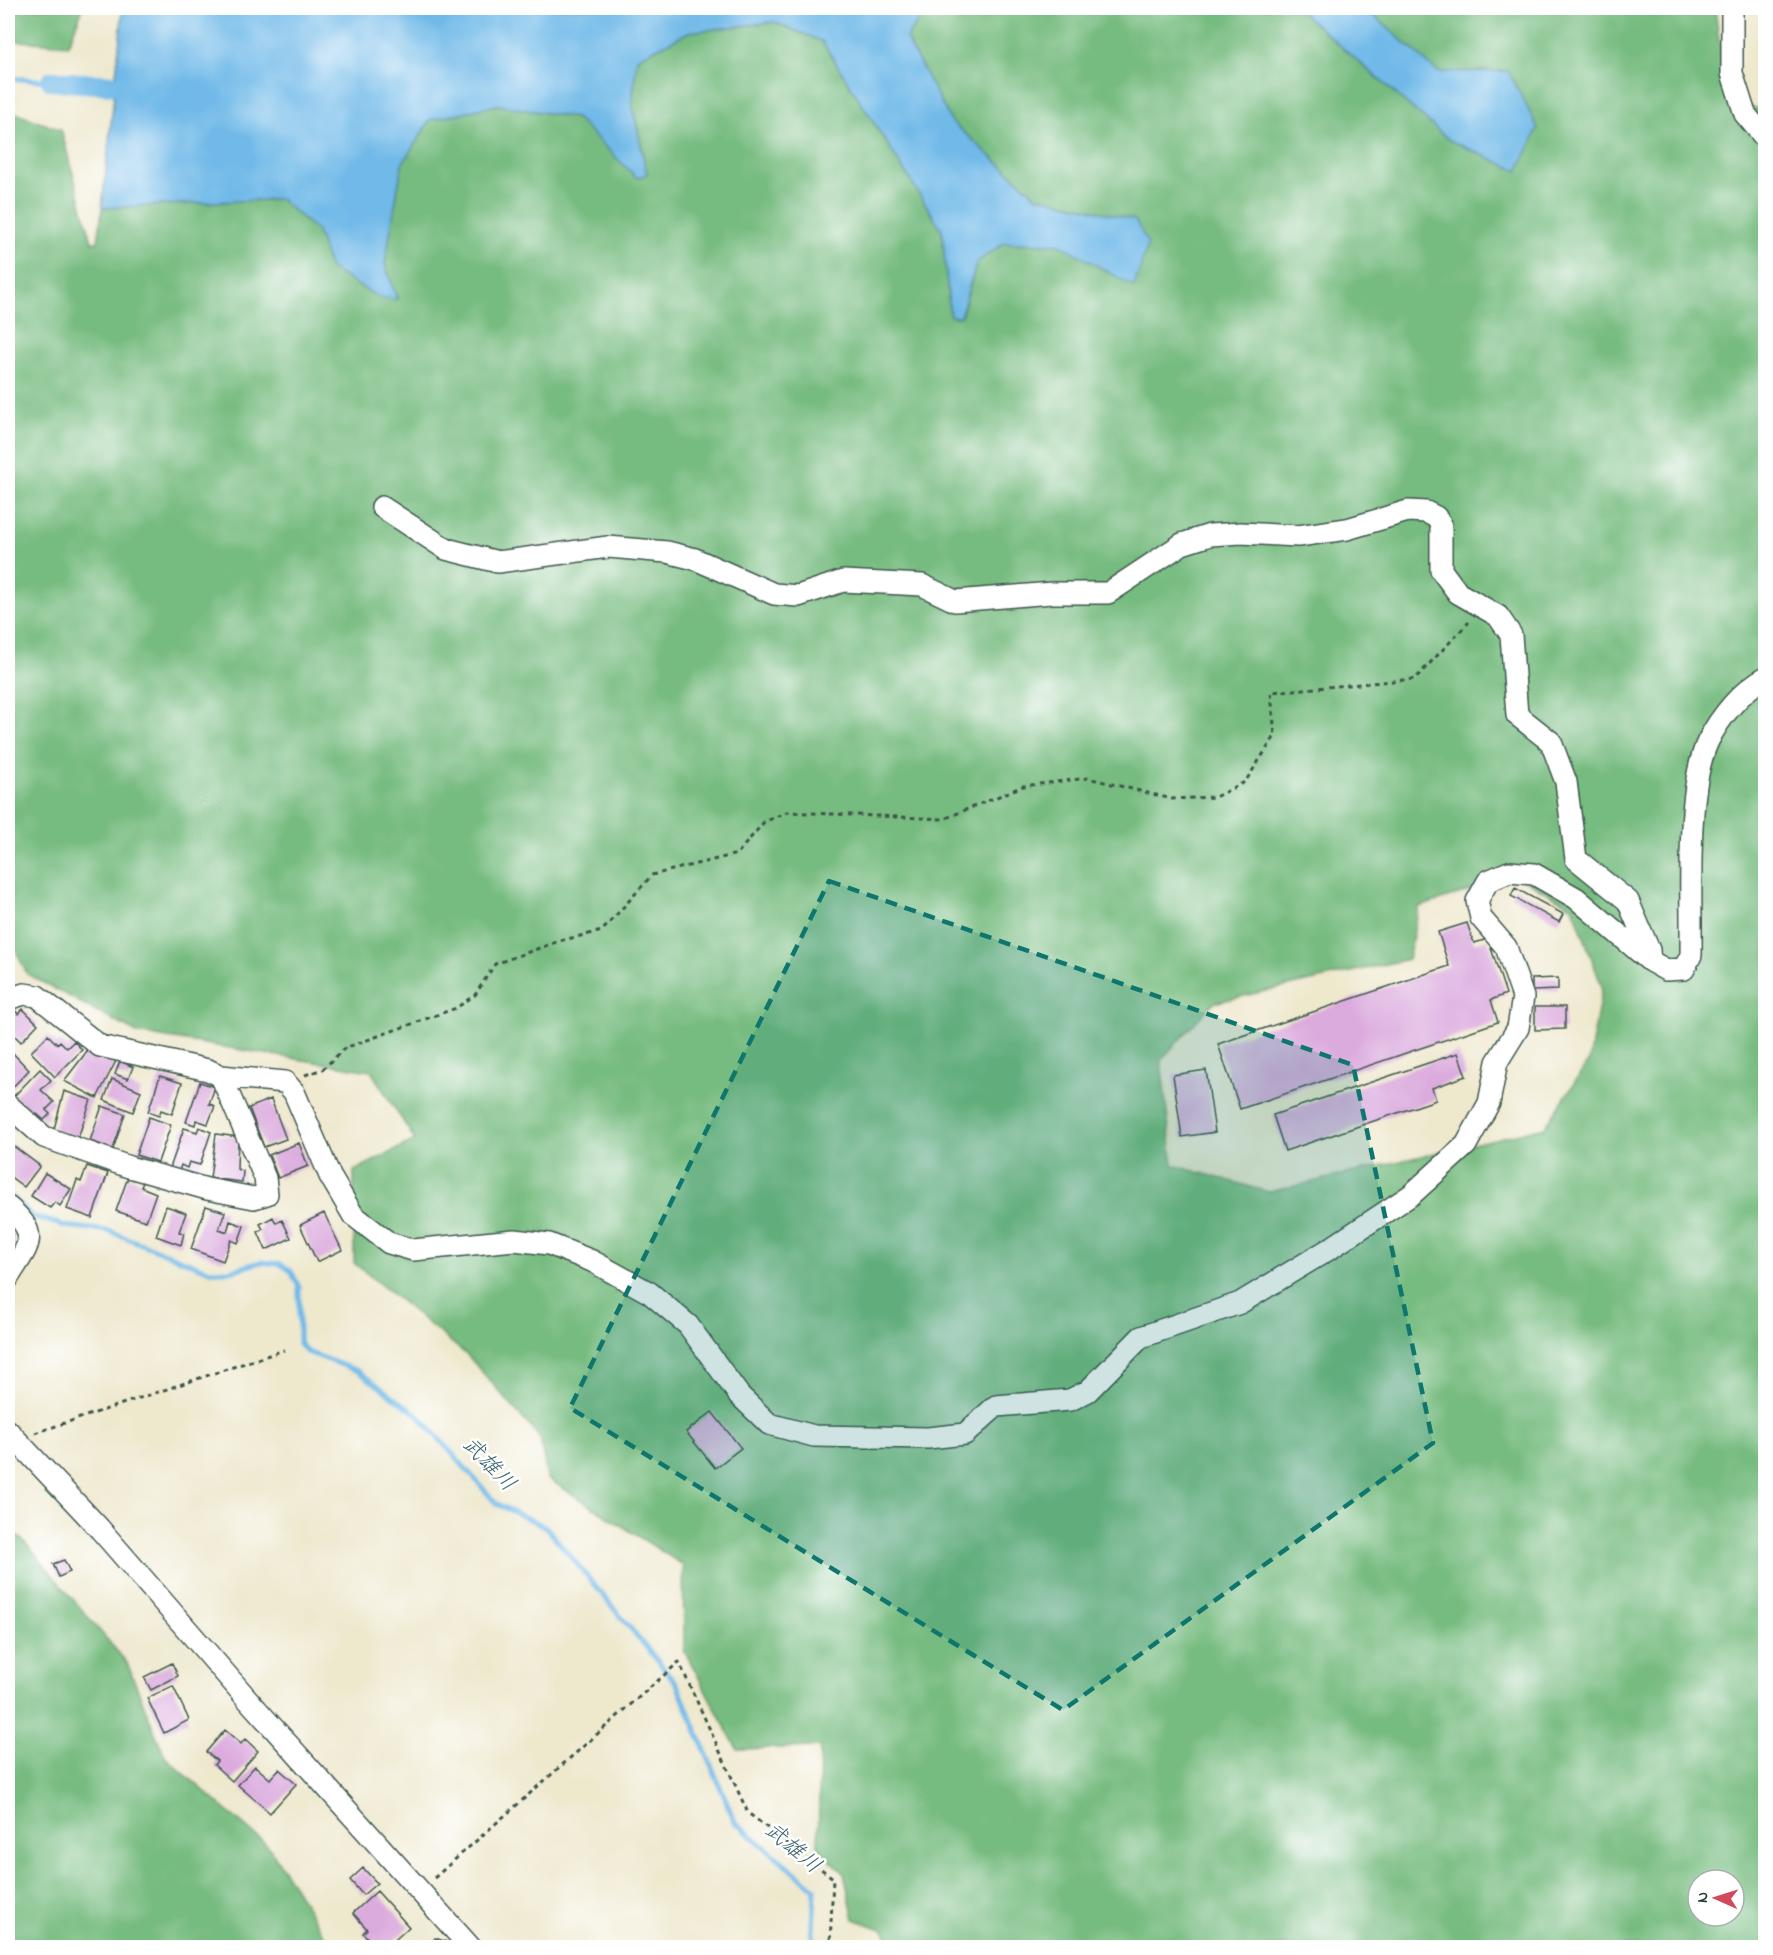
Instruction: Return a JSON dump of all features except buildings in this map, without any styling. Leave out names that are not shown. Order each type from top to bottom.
[{"type":"street","points":[[1732,8],[1731,73],[1745,114],[1766,139]]},
{"type":"street","points":[[382,507],[446,549],[498,562],[608,547],[644,550],[695,559],[774,594],[798,596],[843,580],[922,585],[955,601],[1052,593],[1108,593],[1182,544],[1210,535],[1240,532],[1298,536],[1347,529],[1408,511],[1426,512],[1436,517],[1441,524],[1442,570],[1458,593],[1498,616],[1511,635],[1517,715],[1551,742],[1566,782],[1576,859],[1628,901],[1649,950],[1650,961]]},
{"type":"street","points":[[8,999],[24,994],[37,996],[100,1046],[208,1070],[220,1076],[285,1082],[294,1092],[330,1176],[353,1215],[389,1243],[413,1250],[514,1240],[549,1244],[592,1260],[650,1293],[688,1325],[739,1395],[769,1424],[814,1436],[927,1438],[965,1434],[996,1406],[1070,1401],[1088,1391],[1141,1338],[1240,1303],[1331,1248],[1411,1195],[1466,1145],[1489,1103],[1497,1062],[1518,1028],[1523,997],[1506,947],[1481,918],[1477,901],[1488,881],[1509,873],[1534,874],[1576,898],[1650,961],[1666,970],[1684,969],[1691,955],[1693,819],[1699,773],[1708,741],[1732,706],[1755,683],[1766,676]]},
{"type":"street","points":[[8,1105],[44,1137],[129,1167],[254,1198],[267,1194],[265,1179],[220,1076]]},
{"type":"street","points":[[8,1206],[24,1221],[29,1230],[28,1244],[8,1278]]},
{"type":"street","points":[[13,1438],[99,1528],[471,1947]]},
{"type":"path","points":[[285,1082],[323,1069],[345,1048],[456,1008],[475,995],[495,964],[559,941],[602,931],[652,875],[737,854],[764,822],[787,812],[944,819],[1023,786],[1088,778],[1172,799],[1215,797],[1245,782],[1275,736],[1271,692],[1415,679],[1475,615],[1498,616]]},
{"type":"path","points":[[13,1438],[284,1350]]},
{"type":"path","points":[[419,1891],[680,1662],[748,1813],[833,1878],[830,1944],[833,1947]]},
{"type":"highlighted area","points":[[829,881],[1353,1065],[1433,1443],[1063,1710],[570,1408]]},
{"type":"green space","points":[[8,8],[83,8],[68,45],[8,40]]},
{"type":"green space","points":[[927,8],[1297,8],[1449,140],[1508,71],[1438,72],[1365,8],[1715,8],[1727,99],[1766,112],[1765,1947],[895,1947],[884,1930],[854,1919],[844,1873],[818,1847],[820,1747],[737,1749],[684,1650],[683,1565],[547,1478],[540,1438],[468,1356],[354,1263],[354,1171],[415,1140],[371,1071],[137,1033],[27,974],[8,934],[8,110],[61,130],[92,242],[98,242],[102,208],[280,199],[317,231],[330,269],[397,298],[385,264],[402,163],[430,120],[497,105],[576,118],[637,177],[647,174],[632,104],[637,58],[689,32],[774,22],[822,41],[942,230],[950,315],[961,317],[977,262],[1004,243],[1060,244],[1134,286],[1135,220],[1036,196],[951,121],[906,38]],"holes":[[[1517,876],[1573,907],[1602,987],[1589,1061],[1545,1127],[1269,1192],[1173,1165],[1161,1060],[1213,1003],[1408,959],[1419,907]]]},
{"type":"green space","points":[[8,1529],[23,1540],[127,1663],[165,1757],[270,1848],[329,1943],[327,1947],[8,1947]]},
{"type":"water","points":[[123,8],[927,8],[906,38],[951,121],[1036,196],[1135,220],[1148,244],[1134,287],[1060,244],[1004,243],[977,262],[960,317],[950,316],[942,230],[822,41],[774,22],[689,32],[637,58],[632,104],[647,174],[637,178],[576,118],[497,105],[430,120],[402,164],[385,264],[397,299],[380,298],[330,269],[317,231],[280,199],[102,208]]},
{"type":"water","points":[[1297,8],[1365,8],[1438,72],[1508,71],[1538,128],[1518,171],[1449,140]]},
{"type":"waterway","points":[[8,78],[51,81]]},
{"type":"waterway","points":[[51,81],[114,85]]},
{"type":"waterway","name":"武雄川","points":[[8,1193],[32,1216],[65,1226],[109,1231],[210,1271],[230,1271],[261,1262],[280,1264],[291,1271],[299,1287],[299,1343],[307,1352],[358,1371],[418,1415],[497,1504],[546,1527],[677,1684],[735,1822],[815,1889],[812,1948]]}]
